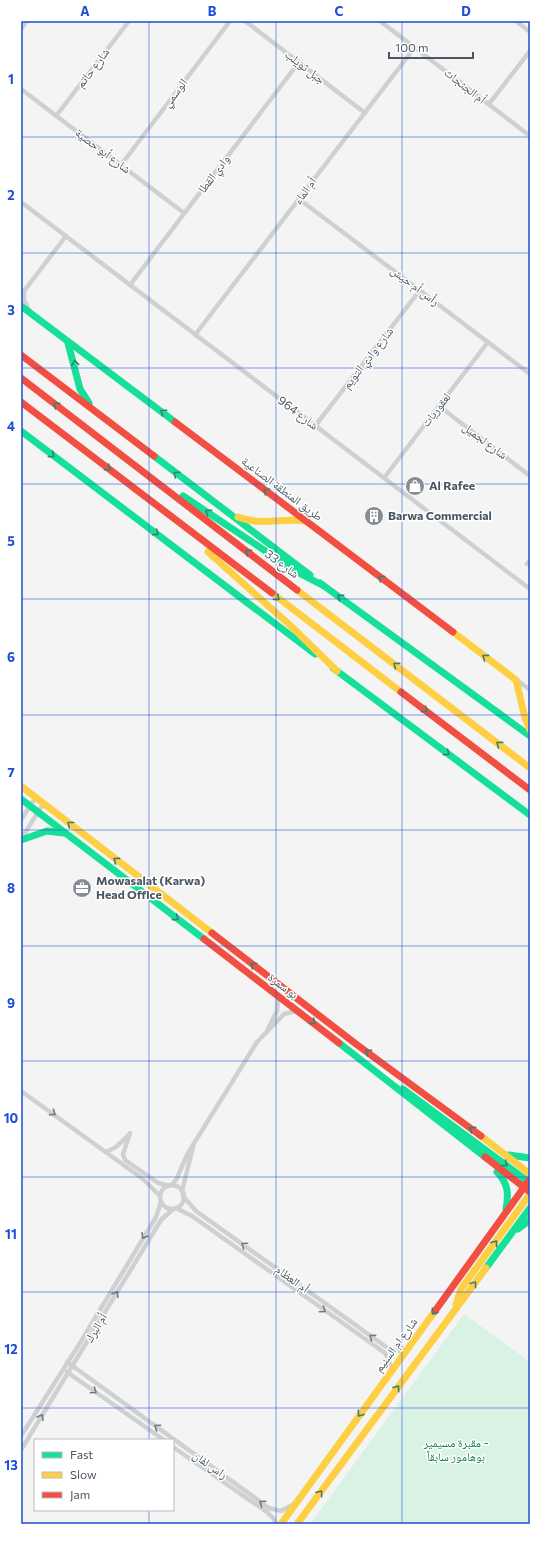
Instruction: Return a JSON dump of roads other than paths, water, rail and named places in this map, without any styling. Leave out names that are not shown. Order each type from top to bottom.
[{"type":"main road","name":"طريق المنطقة الصناعية","points":[[21,306],[309,522],[388,584],[516,680]]},
{"type":"main road","points":[[68,341],[74,358],[78,389],[85,399],[105,419]]},
{"type":"main road","points":[[21,356],[324,586],[530,736]]},
{"type":"main road","name":"شارع 33","points":[[21,378],[530,768]]},
{"type":"main road","points":[[21,402],[530,790]]},
{"type":"main road","points":[[21,431],[337,671],[530,815]]},
{"type":"main road","points":[[165,488],[194,502],[297,572],[324,586]]},
{"type":"main road","points":[[218,506],[247,522],[257,524],[285,519],[309,522]]},
{"type":"main road","points":[[179,523],[337,671]]},
{"type":"main road","points":[[516,680],[520,691],[524,717],[530,730]]},
{"type":"main road","name":"بو سمرة","points":[[21,786],[350,1039],[503,1153],[529,1185]]},
{"type":"main road","name":"بو سمرة","points":[[21,799],[393,1084],[438,1121],[529,1185]]},
{"type":"main road","points":[[21,839],[34,833],[46,830],[68,835]]},
{"type":"main road","points":[[393,1084],[411,1094],[529,1185],[461,1289],[453,1312]]},
{"type":"main road","points":[[438,1121],[445,1132],[502,1176],[508,1188],[506,1212]]},
{"type":"main road","points":[[503,1153],[520,1158],[530,1158]]},
{"type":"main road","name":"شارع ام السنيم","points":[[281,1524],[506,1212],[529,1185]]},
{"type":"main road","points":[[296,1524],[530,1208]]},
{"type":"main road","points":[[506,1240],[530,1220]]},
{"type":"street","points":[[21,29],[27,21]]},
{"type":"street","name":"شارع حاتم","points":[[56,116],[129,21]]},
{"type":"street","name":"الوسمي","points":[[121,165],[230,21]]},
{"type":"street","name":"جبل ثويلب","points":[[245,21],[365,113]]},
{"type":"street","name":"أم الجثجاث","points":[[380,21],[530,136]]},
{"type":"street","points":[[516,21],[530,32]]},
{"type":"street","name":"أم الماء","points":[[196,335],[415,47]]},
{"type":"street","points":[[489,104],[530,51]]},
{"type":"street","name":"وادي القطا","points":[[130,285],[299,62]]},
{"type":"street","name":"شارع أبو حصية","points":[[21,89],[184,213]]},
{"type":"street","name":"رأس أم حيش","points":[[299,199],[530,374]]},
{"type":"street","name":"شارع 964","points":[[21,202],[530,590]]},
{"type":"street","points":[[33,316],[25,304],[23,292],[66,236]]},
{"type":"street","name":"شارع وادي التويم","points":[[315,426],[420,290]]},
{"type":"street","name":"لعقوريات","points":[[384,478],[488,342]]},
{"type":"street","name":"شارع لجميل","points":[[439,406],[530,476]]},
{"type":"street","name":"طريق المنطقة الصناعية","points":[[516,680],[530,690]]},
{"type":"street","points":[[21,820],[36,797]]},
{"type":"street","points":[[21,839],[44,803]]},
{"type":"street","points":[[267,1030],[277,1011],[278,996]]},
{"type":"street","points":[[160,1199],[164,1188],[170,1185],[177,1178],[188,1153],[256,1042],[284,1014],[298,1011]]},
{"type":"street","points":[[21,1091],[143,1179],[168,1208],[175,1208],[182,1203],[193,1147]]},
{"type":"street","points":[[106,1152],[116,1147],[130,1134],[123,1154],[125,1160],[158,1183],[176,1186],[183,1194]]},
{"type":"street","name":"أم العظام","points":[[183,1194],[196,1211],[389,1348],[400,1351],[407,1349]]},
{"type":"street","name":"أم البرك","points":[[21,1436],[80,1343],[156,1217],[160,1199]]},
{"type":"street","name":"أم العظام","points":[[175,1208],[192,1216],[385,1354],[389,1360],[391,1371]]},
{"type":"street","name":"أم البرك","points":[[21,1450],[161,1220],[175,1208]]},
{"type":"street","points":[[260,1264],[264,1258]]},
{"type":"street","points":[[80,1343],[85,1346]]},
{"type":"street","name":"راس لفان","points":[[67,1362],[173,1439]]},
{"type":"street","points":[[63,1368],[163,1439]]},
{"type":"street","name":"راس لفان","points":[[174,1440],[269,1508],[281,1511],[297,1502]]},
{"type":"street","name":"راس لفان","points":[[174,1448],[266,1512],[274,1519],[276,1524]]},
{"type":"place","name":"Al Rafee","points":[[415,486]]},
{"type":"place","name":"Barwa Commercial","points":[[374,516]]},
{"type":"place","name":"Mowasalat (Karwa) Head Office","points":[[82,888]]},
{"type":"park label","name":"مقبرة مسيمير - بوهامور سابقاً","points":[[456,1450]]}]
